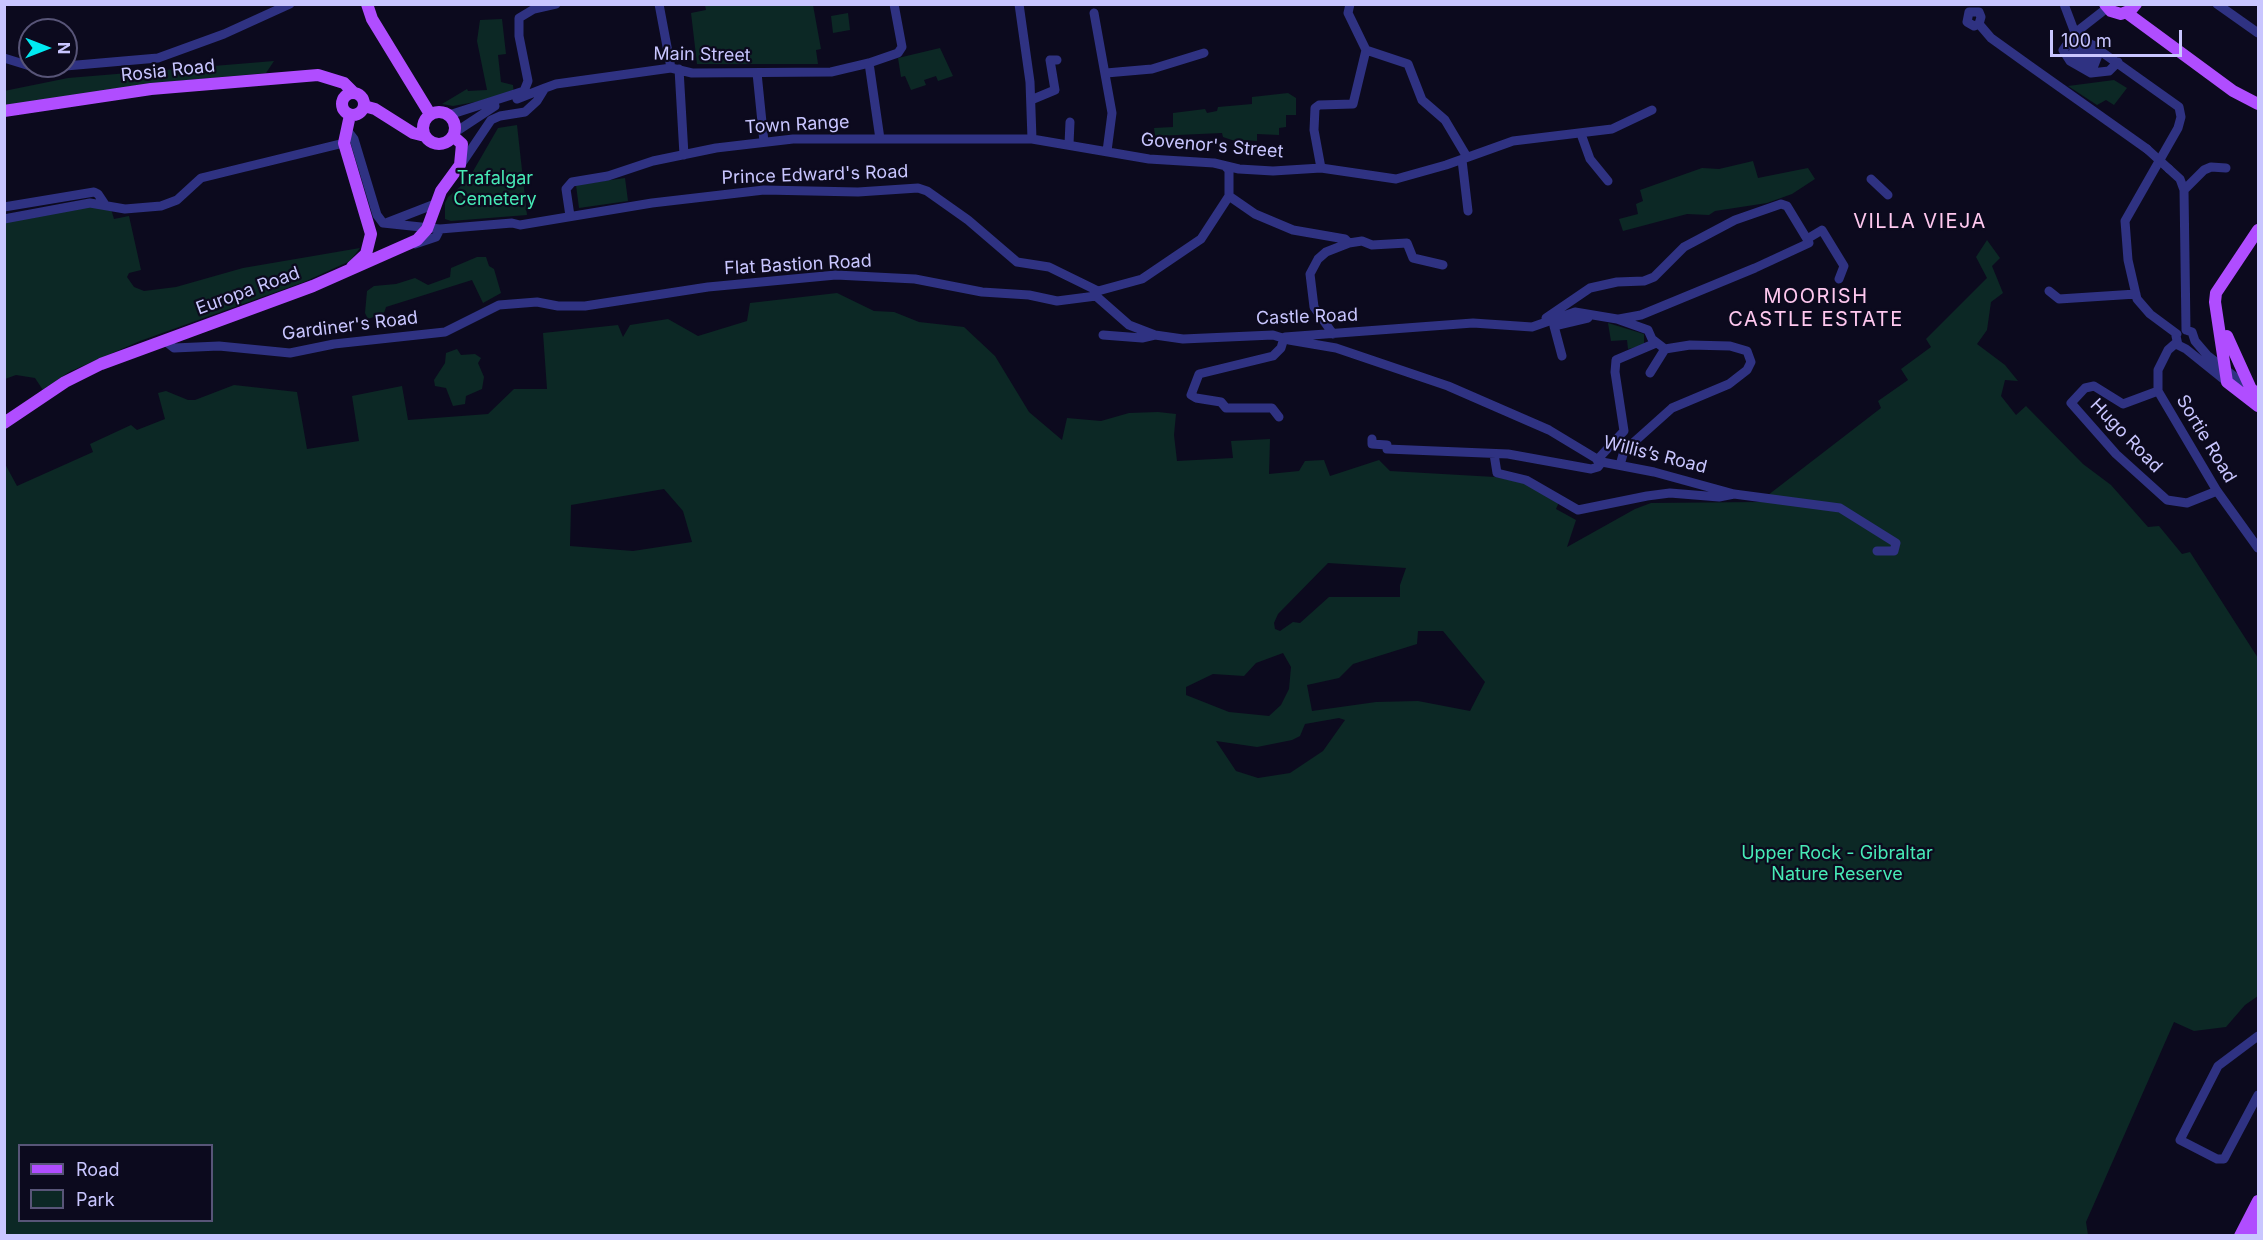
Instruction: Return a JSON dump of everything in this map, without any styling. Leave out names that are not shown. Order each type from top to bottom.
[{"type":"main road","points":[[367,4],[372,19],[426,125],[431,142],[439,144],[447,142],[454,134]]},
{"type":"main road","points":[[2106,6],[2116,13],[2133,7],[2147,28],[2233,91],[2259,104]]},
{"type":"main road","name":"Rosia Road","points":[[4,111],[151,89],[318,75],[344,83],[350,95],[361,96],[364,106],[396,121],[413,133],[426,125]]},
{"type":"main road","points":[[350,95],[343,108],[350,115]]},
{"type":"main road","points":[[350,115],[358,114],[364,106]]},
{"type":"main road","points":[[409,244],[421,237],[427,229],[435,204],[447,181],[460,165],[462,144],[454,134],[454,123],[449,115],[439,112],[426,125]]},
{"type":"main road","points":[[344,273],[360,260],[370,246],[371,234],[344,143],[350,115]]},
{"type":"main road","points":[[2256,237],[2216,293],[2215,302],[2226,376],[2259,406]]},
{"type":"main road","name":"Europa Road","points":[[4,423],[81,373],[164,340],[282,299],[409,244]]},
{"type":"main road","points":[[2228,276],[2222,316],[2229,342],[2255,391]]},
{"type":"main road","points":[[2240,1236],[2259,1200]]},
{"type":"main road","points":[[2250,1236],[2259,1220]]},
{"type":"street","points":[[78,65],[158,58],[224,34],[290,4]]},
{"type":"street","points":[[449,115],[518,95],[526,88],[528,81],[519,36],[519,18],[534,9],[556,4]]},
{"type":"street","points":[[659,4],[675,68],[684,155]]},
{"type":"street","name":"Main Street","points":[[454,134],[498,105],[561,82],[675,68],[692,73],[831,72],[869,63],[898,53],[902,47],[894,4]]},
{"type":"street","points":[[1019,4],[1031,100],[1032,139]]},
{"type":"street","points":[[2064,4],[2086,41],[2174,101],[2181,117],[2178,128],[2125,221],[2128,260],[2136,294],[2145,309],[2176,338],[2180,348],[2186,349],[2226,376],[2255,391]]},
{"type":"street","points":[[2217,4],[2259,33]]},
{"type":"street","points":[[2080,67],[2086,41],[2106,6]]},
{"type":"street","points":[[1966,8],[1966,18],[1969,24],[1979,24],[1991,38],[2147,149],[2180,179],[2184,190],[2187,330]]},
{"type":"street","points":[[1321,168],[1314,130],[1315,108],[1319,105],[1353,104],[1366,50],[1349,9]]},
{"type":"street","points":[[1094,13],[1112,113],[1107,151]]},
{"type":"street","points":[[2086,41],[2063,50],[2080,67],[2109,71],[2118,62]]},
{"type":"street","points":[[2080,67],[2086,41]]},
{"type":"street","points":[[1366,50],[1408,64],[1422,100],[1445,120],[1465,158],[1468,212]]},
{"type":"street","points":[[1106,74],[1152,69],[1204,52]]},
{"type":"street","points":[[1031,100],[1055,90],[1050,60],[1056,60]]},
{"type":"street","points":[[869,63],[879,139]]},
{"type":"street","points":[[756,73],[764,142]]},
{"type":"street","points":[[460,165],[487,123],[500,116],[528,110],[545,88],[528,81]]},
{"type":"street","name":"Govenor's Street","points":[[1067,144],[1149,159],[1214,163],[1226,167],[1273,171],[1321,168],[1396,179],[1512,141],[1612,129],[1652,110]]},
{"type":"street","points":[[1067,144],[1070,122]]},
{"type":"street","points":[[347,130],[354,139],[377,215],[383,223],[440,229]]},
{"type":"street","points":[[1581,134],[1590,159],[1608,181]]},
{"type":"street","name":"Town Range","points":[[570,216],[566,189],[569,183],[684,155],[764,142],[814,138],[1032,139],[1067,144]]},
{"type":"street","points":[[4,219],[90,203],[104,203],[125,209],[168,204],[177,200],[201,178],[344,143]]},
{"type":"street","points":[[1098,291],[1151,274],[1201,239],[1229,196],[1229,170],[1226,167]]},
{"type":"street","points":[[2184,190],[2204,170],[2211,167],[2226,168]]},
{"type":"street","points":[[1871,179],[1888,195]]},
{"type":"street","name":"Prince Edward's Road","points":[[512,222],[528,224],[570,216],[764,190],[858,192],[918,188],[927,191],[968,220],[1017,262],[1049,267],[1098,291]]},
{"type":"street","points":[[4,207],[94,192],[104,203]]},
{"type":"street","points":[[1229,196],[1255,214],[1284,227],[1345,239],[1349,243]]},
{"type":"street","points":[[383,223],[410,216],[435,204]]},
{"type":"street","points":[[1781,204],[1787,206],[1809,243],[1634,318],[1598,317],[1575,312],[1534,326],[1568,300],[1590,288],[1654,277],[1684,247],[1718,228],[1781,204]]},
{"type":"street","name":"Europa Road","points":[[409,244],[436,237],[440,229],[512,222]]},
{"type":"street","points":[[1807,239],[1822,231],[1844,266],[1839,279]]},
{"type":"street","points":[[1334,334],[1314,307],[1310,274],[1318,259],[1326,252],[1349,243],[1362,241],[1372,245],[1407,243],[1413,258],[1443,265]]},
{"type":"street","name":"Flat Bastion Road","points":[[537,302],[558,306],[585,306],[708,287],[836,275],[915,279],[982,292],[1025,295],[1057,301],[1098,291]]},
{"type":"street","name":"Castle Road","points":[[1098,291],[1129,325],[1155,335],[1183,339],[1273,335],[1284,338],[1481,322],[1534,326]]},
{"type":"street","points":[[2049,291],[2059,299],[2136,294]]},
{"type":"street","name":"Gardiner's Road","points":[[164,340],[170,346],[178,349],[219,346],[290,352],[334,344],[445,332],[499,305],[537,302]]},
{"type":"street","points":[[1620,465],[1624,452],[1672,408],[1729,384],[1747,370],[1751,362],[1747,351],[1730,346],[1690,345],[1665,349],[1649,337],[1648,330],[1657,308]]},
{"type":"street","points":[[1562,356],[1554,326],[1574,319],[1598,317]]},
{"type":"street","points":[[1618,319],[1648,330]]},
{"type":"street","points":[[2176,338],[2187,330]]},
{"type":"street","points":[[2187,330],[2192,332],[2194,341],[2226,376]]},
{"type":"street","points":[[1103,335],[1135,338],[1155,335]]},
{"type":"street","points":[[1279,417],[1272,408],[1226,408],[1221,402],[1191,395],[1199,374],[1266,358],[1278,352],[1284,338]]},
{"type":"street","name":"Willis’s Road","points":[[1284,338],[1336,348],[1448,386],[1549,430],[1600,461],[1734,494],[1839,508],[1896,543],[1894,551],[1877,551]]},
{"type":"street","name":"Sortie Road","points":[[2176,338],[2158,370],[2158,391],[2217,491],[2259,548]]},
{"type":"street","points":[[2186,349],[2194,341]]},
{"type":"street","points":[[1372,439],[1372,444],[1387,445],[1387,449],[1508,454],[1591,469],[1599,467],[1600,461],[1624,431],[1615,372],[1616,360],[1656,342]]},
{"type":"street","points":[[1650,373],[1665,349]]},
{"type":"street","name":"Hugo Road","points":[[2158,391],[2123,404],[2094,386],[2085,388],[2071,403],[2116,454],[2167,500],[2187,503],[2217,491]]},
{"type":"street","points":[[1494,454],[1497,473],[1526,480],[1578,510],[1647,496],[1670,494],[1719,497],[1734,494]]},
{"type":"street","points":[[2259,1036],[2218,1066],[2180,1140],[2217,1159],[2224,1159],[2259,1095]]},
{"type":"green space","points":[[705,5],[813,5],[821,49],[816,50],[818,64],[697,64],[691,13],[706,10]]},
{"type":"green space","points":[[848,13],[850,30],[833,33],[831,16]]},
{"type":"green space","points":[[502,19],[506,54],[498,55],[501,82],[513,85],[514,95],[453,106],[442,104],[467,89],[468,91],[487,90],[477,41],[480,20]]},
{"type":"green space","points":[[940,48],[953,76],[938,81],[936,76],[924,80],[926,85],[911,90],[905,76],[901,77],[898,58]]},
{"type":"green space","points":[[274,61],[266,73],[177,81],[5,106],[4,91],[78,77]]},
{"type":"green space","points":[[2114,80],[2127,88],[2114,105],[2106,100],[2097,105],[2068,86]]},
{"type":"green space","points":[[1288,93],[1296,98],[1296,115],[1286,115],[1286,127],[1279,128],[1279,135],[1257,134],[1257,141],[1242,140],[1241,143],[1223,137],[1222,133],[1155,136],[1154,128],[1173,127],[1173,113],[1205,109],[1207,113],[1217,111],[1218,107],[1252,104],[1252,97]]},
{"type":"green space","name":"Trafalgar Cemetery","points":[[517,125],[527,215],[451,221],[445,219],[445,203],[448,197],[468,180],[498,128]]},
{"type":"green space","points":[[1753,161],[1758,178],[1808,168],[1815,179],[1792,194],[1767,203],[1715,211],[1709,215],[1687,214],[1623,231],[1619,219],[1638,214],[1636,204],[1643,201],[1640,190],[1702,168],[1719,169]]},
{"type":"green space","points":[[625,178],[628,201],[579,208],[576,185]]},
{"type":"green space","points":[[90,206],[111,209],[114,219],[129,216],[141,270],[129,273],[127,277],[134,287],[144,291],[176,287],[243,268],[360,248],[350,261],[304,282],[140,341],[69,372],[43,390],[35,378],[16,375],[5,379],[5,222]]},
{"type":"green space","name":"Upper Rock - Gibraltar Nature Reserve","points":[[1987,240],[2000,258],[1992,266],[2003,293],[1991,302],[1987,330],[1977,344],[2005,365],[2018,381],[2005,380],[2001,396],[2016,415],[2026,406],[2083,464],[2111,485],[2148,527],[2159,526],[2182,554],[2190,552],[2258,658],[2258,996],[2245,1005],[2226,1027],[2194,1031],[2174,1022],[2086,1222],[2088,1235],[5,1235],[4,462],[17,486],[93,452],[90,444],[131,425],[137,430],[165,419],[158,393],[166,391],[188,400],[195,400],[234,385],[297,392],[307,449],[359,441],[352,396],[402,386],[408,420],[488,414],[514,389],[547,389],[543,333],[618,325],[623,337],[630,325],[668,319],[698,336],[747,321],[750,303],[837,293],[874,311],[894,312],[919,322],[964,327],[995,356],[1029,412],[1062,440],[1067,418],[1101,421],[1129,413],[1158,412],[1176,414],[1174,435],[1177,461],[1233,458],[1231,441],[1270,439],[1269,474],[1299,471],[1305,461],[1324,460],[1330,476],[1379,460],[1390,471],[1495,477],[1525,483],[1559,502],[1556,509],[1576,520],[1567,547],[1635,509],[1651,503],[1759,502],[1881,408],[1878,401],[1908,380],[1901,369],[1931,347],[1926,339],[1987,278],[1976,257]],"holes":[[[664,489],[683,511],[692,542],[633,551],[570,546],[571,505]],[[1328,563],[1406,568],[1400,585],[1400,597],[1329,597],[1300,623],[1293,622],[1280,631],[1275,629],[1274,623],[1278,614]],[[1418,631],[1443,631],[1485,682],[1470,711],[1418,701],[1376,702],[1312,711],[1307,685],[1339,678],[1353,664],[1417,644]],[[1283,653],[1291,667],[1289,689],[1281,705],[1269,716],[1229,712],[1186,695],[1186,687],[1213,674],[1244,676],[1256,663]],[[1339,718],[1345,720],[1323,751],[1290,773],[1258,778],[1236,771],[1216,741],[1257,747],[1292,740],[1300,736],[1305,724]]]},
{"type":"green space","points":[[477,257],[486,257],[489,266],[494,269],[501,293],[483,303],[472,280],[386,307],[384,313],[368,319],[365,313],[367,291],[374,286],[396,284],[415,278],[428,285],[450,277],[451,268]]},
{"type":"green space","points":[[1608,323],[1644,334],[1644,345],[1628,349],[1627,340],[1611,341]]},
{"type":"green space","points":[[457,349],[461,355],[475,354],[481,358],[478,363],[484,377],[482,389],[466,396],[465,404],[453,406],[446,388],[435,386],[434,380],[445,363],[446,353]]},
{"type":"district","name":"VILLA VIEJA","points":[[1920,222]]},
{"type":"district","name":"MOORISH CASTLE ESTATE","points":[[1816,308]]}]
